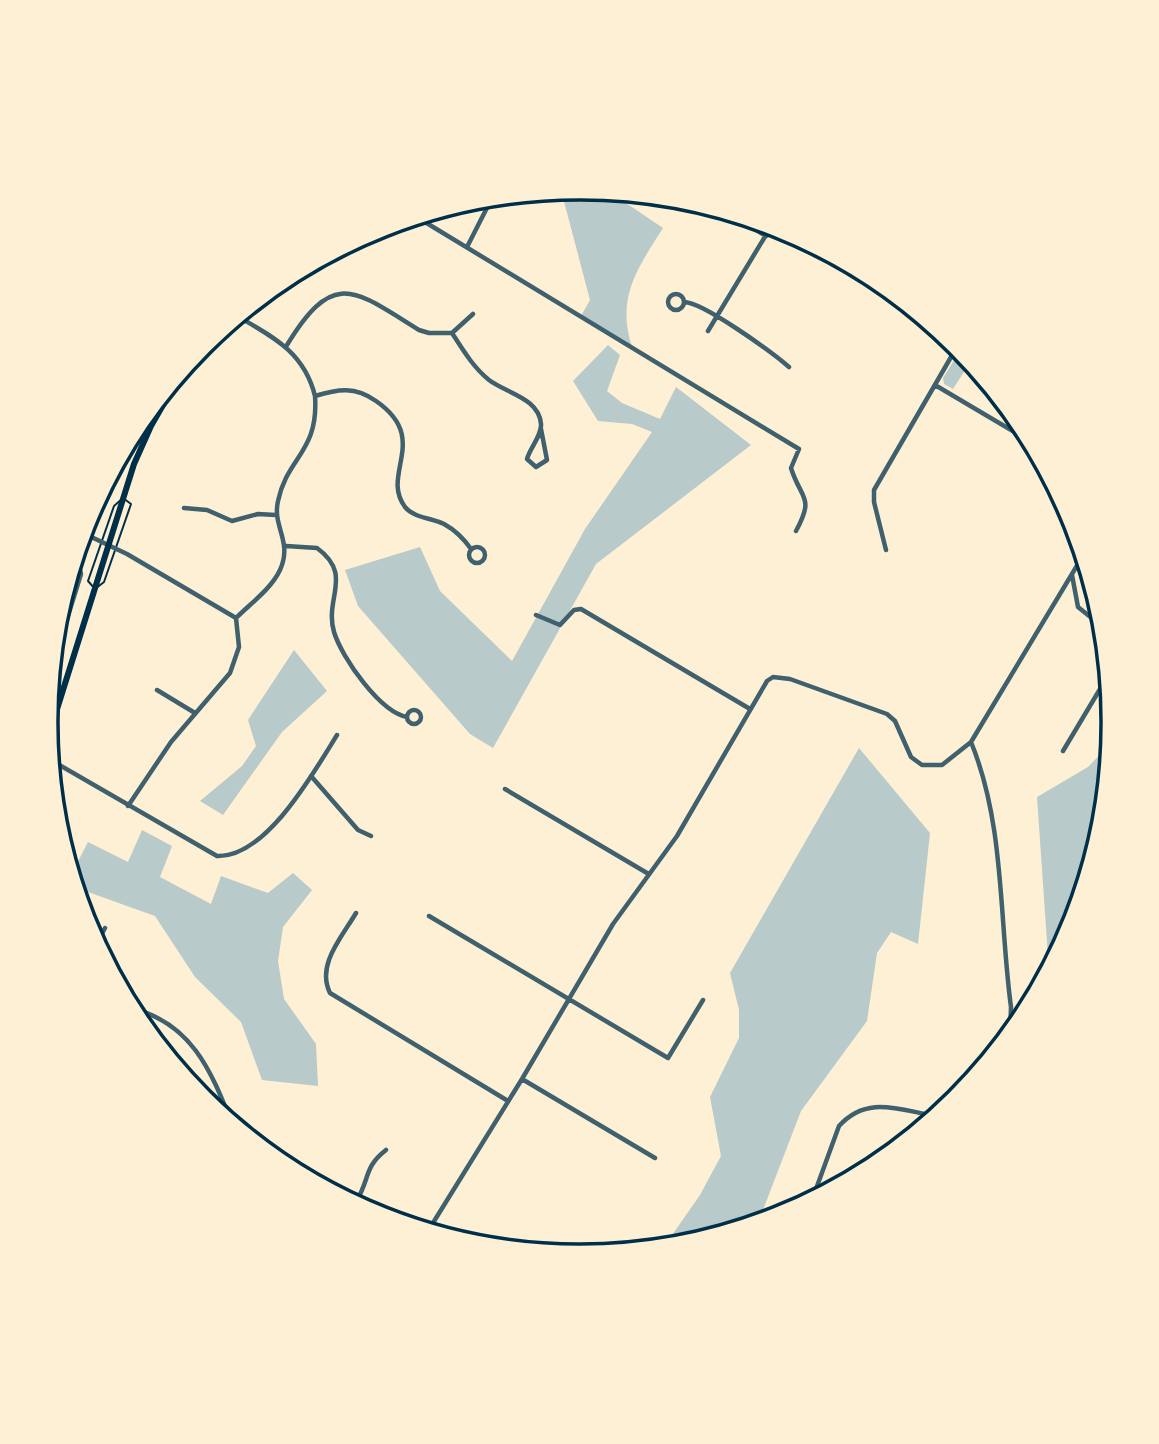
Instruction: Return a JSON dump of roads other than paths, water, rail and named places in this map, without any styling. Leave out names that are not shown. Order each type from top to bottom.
[{"type":"main road","points":[[59,705],[123,498],[145,439],[159,414]]},
{"type":"street","points":[[467,247],[487,209]]},
{"type":"street","points":[[427,223],[799,449],[791,468],[806,496],[807,505],[796,531]]},
{"type":"street","points":[[708,331],[766,236],[762,234]]},
{"type":"street","points":[[287,345],[310,310],[330,296],[344,292],[356,294],[429,334],[452,333],[473,314]]},
{"type":"street","points":[[684,302],[692,303],[716,317],[789,367]]},
{"type":"street","points":[[236,618],[271,584],[280,570],[286,546],[276,515],[282,488],[312,437],[317,417],[315,396],[301,362],[287,345],[246,321]]},
{"type":"street","points":[[452,333],[467,357],[489,380],[532,405],[541,421],[547,460],[542,467],[536,467],[527,459],[541,429]]},
{"type":"street","points":[[886,550],[874,502],[874,490],[951,356]]},
{"type":"street","points":[[935,384],[1012,430]]},
{"type":"street","points":[[315,396],[335,390],[358,390],[391,413],[403,434],[404,449],[398,486],[402,503],[411,513],[446,525],[471,549]]},
{"type":"street","points":[[184,508],[207,510],[232,522],[258,514],[276,515]]},
{"type":"street","points":[[91,537],[236,618]]},
{"type":"street","points":[[286,546],[317,548],[335,564],[337,578],[332,617],[334,634],[377,699],[394,712],[407,717]]},
{"type":"street","points":[[433,1223],[568,1001],[648,873],[677,836],[750,709],[773,677],[808,684],[887,714],[895,721],[911,757],[922,765],[942,765],[971,742],[1077,565]]},
{"type":"street","points":[[72,605],[80,571]]},
{"type":"street","points":[[1072,574],[1078,607],[1090,617]]},
{"type":"street","points":[[536,615],[561,625],[574,610],[581,609],[750,709]]},
{"type":"street","points":[[128,806],[171,742],[219,690],[236,662],[239,647],[236,618]]},
{"type":"street","points":[[1063,751],[1100,689]]},
{"type":"street","points":[[157,690],[195,713]]},
{"type":"street","points":[[60,765],[217,856],[230,857],[243,851],[273,825],[312,776],[337,736]]},
{"type":"street","points":[[971,742],[982,769],[992,809],[1011,1015]]},
{"type":"street","points":[[312,776],[358,830],[371,836]]},
{"type":"street","points":[[505,789],[648,873]]},
{"type":"street","points":[[356,913],[326,965],[325,983],[330,993],[508,1101]]},
{"type":"street","points":[[429,916],[668,1058],[703,1000]]},
{"type":"street","points":[[103,934],[106,928]]},
{"type":"street","points":[[148,1014],[169,1022],[184,1035],[216,1083],[224,1103]]},
{"type":"street","points":[[522,1079],[655,1158]]},
{"type":"street","points":[[817,1186],[839,1126],[847,1116],[858,1110],[882,1105],[925,1114]]},
{"type":"street","points":[[360,1195],[366,1185],[368,1167],[386,1150]]}]
